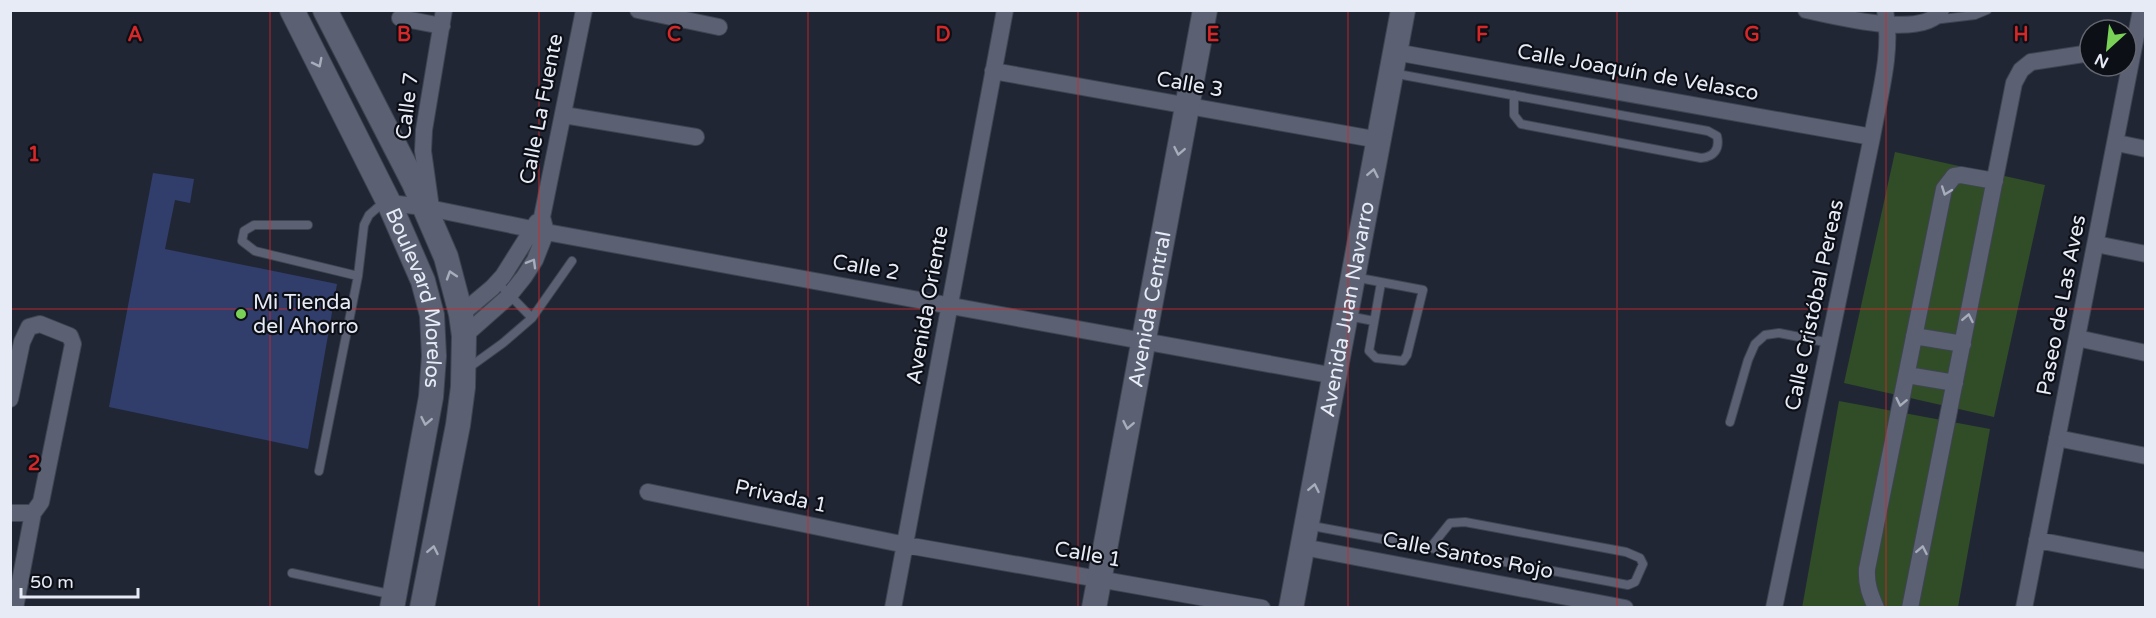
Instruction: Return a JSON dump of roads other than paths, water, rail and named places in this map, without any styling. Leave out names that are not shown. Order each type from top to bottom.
[{"type":"street","name":"Boulevard Morelos","points":[[292,10],[389,203],[423,281],[432,315],[434,356],[431,397],[393,601]]},
{"type":"street","name":"Boulevard Morelos","points":[[325,10],[428,208],[446,257],[462,325],[463,371],[458,425],[422,608]]},
{"type":"street","name":"Calle La Fuente","points":[[462,325],[510,293],[535,260],[584,10]]},
{"type":"street","points":[[638,10],[719,27]]},
{"type":"street","name":"Avenida Oriente","points":[[894,608],[1005,10]]},
{"type":"street","name":"Avenida Central","points":[[1094,608],[1205,10]]},
{"type":"street","name":"Avenida Juan Navarro","points":[[1292,608],[1403,10]]},
{"type":"street","name":"Paseo de Las Aves","points":[[2138,31],[2142,10]]},
{"type":"street","points":[[1813,11],[1925,23],[1937,15]]},
{"type":"street","points":[[400,18],[443,18]]},
{"type":"street","name":"Calle 7","points":[[428,208],[423,130],[443,18]]},
{"type":"street","name":"Calle Cristóbal Pereas","points":[[1774,608],[1872,137],[1885,58],[1887,18]]},
{"type":"street","points":[[1910,608],[2014,83],[2022,70],[2031,62],[2078,55]]},
{"type":"street","name":"Calle Joaquín de Velasco","points":[[1393,63],[1872,137]]},
{"type":"street","name":"Calle 3","points":[[993,71],[1378,141]]},
{"type":"street","name":"Paseo de Las Aves","points":[[2025,608],[2129,78]]},
{"type":"street","points":[[564,115],[696,137]]},
{"type":"street","points":[[2116,143],[2145,149]]},
{"type":"street","points":[[1876,608],[1866,581],[1867,569],[1944,189],[1954,176],[1962,175],[1995,181]]},
{"type":"street","name":"Calle 2","points":[[389,203],[540,226],[1335,376]]},
{"type":"street","name":"Calle La Fuente","points":[[462,325],[503,276],[540,226]]},
{"type":"street","points":[[2096,244],[2145,254]]},
{"type":"street","points":[[10,399],[22,342],[29,327],[39,324],[70,336],[73,344],[44,492],[41,502],[33,513],[15,608]]},
{"type":"street","points":[[1914,336],[1963,345]]},
{"type":"street","points":[[2078,338],[2145,353]]},
{"type":"street","points":[[1906,375],[1955,383]]},
{"type":"street","points":[[2057,438],[2145,456]]},
{"type":"street","name":"Privada 1","points":[[648,492],[906,545]]},
{"type":"street","points":[[10,513],[33,513]]},
{"type":"street","name":"Calle Santos Rojo","points":[[1305,536],[1625,608]]},
{"type":"street","points":[[2037,540],[2145,561]]},
{"type":"street","name":"Calle 1","points":[[906,545],[1262,608]]},
{"type":"lane","points":[[1937,15],[1975,15],[1987,10]]},
{"type":"lane","points":[[1393,63],[1514,95],[1708,131],[1717,136],[1716,151],[1712,156],[1701,158],[1521,124],[1514,115],[1514,95]]},
{"type":"lane","points":[[319,471],[358,276],[364,225],[369,215],[377,208],[389,203]]},
{"type":"lane","points":[[308,225],[254,225],[244,231],[242,241],[255,251],[358,276]]},
{"type":"lane","points":[[463,371],[503,343],[532,318],[572,261]]},
{"type":"lane","points":[[1353,277],[1423,290],[1415,330],[1406,359],[1400,362],[1376,358],[1370,355],[1369,351],[1381,283]]},
{"type":"lane","points":[[497,282],[532,318]]},
{"type":"lane","points":[[1346,316],[1374,321]]},
{"type":"lane","points":[[1730,422],[1748,360],[1755,344],[1765,335],[1779,333],[1830,343]]},
{"type":"lane","points":[[1305,536],[1430,548],[1628,585],[1635,582],[1643,564],[1640,558],[1626,552],[1465,522],[1450,524],[1430,548]]},
{"type":"lane","points":[[292,573],[393,601]]},
{"type":"place","name":"Mi Tienda del Ahorro","points":[[241,314]]}]
